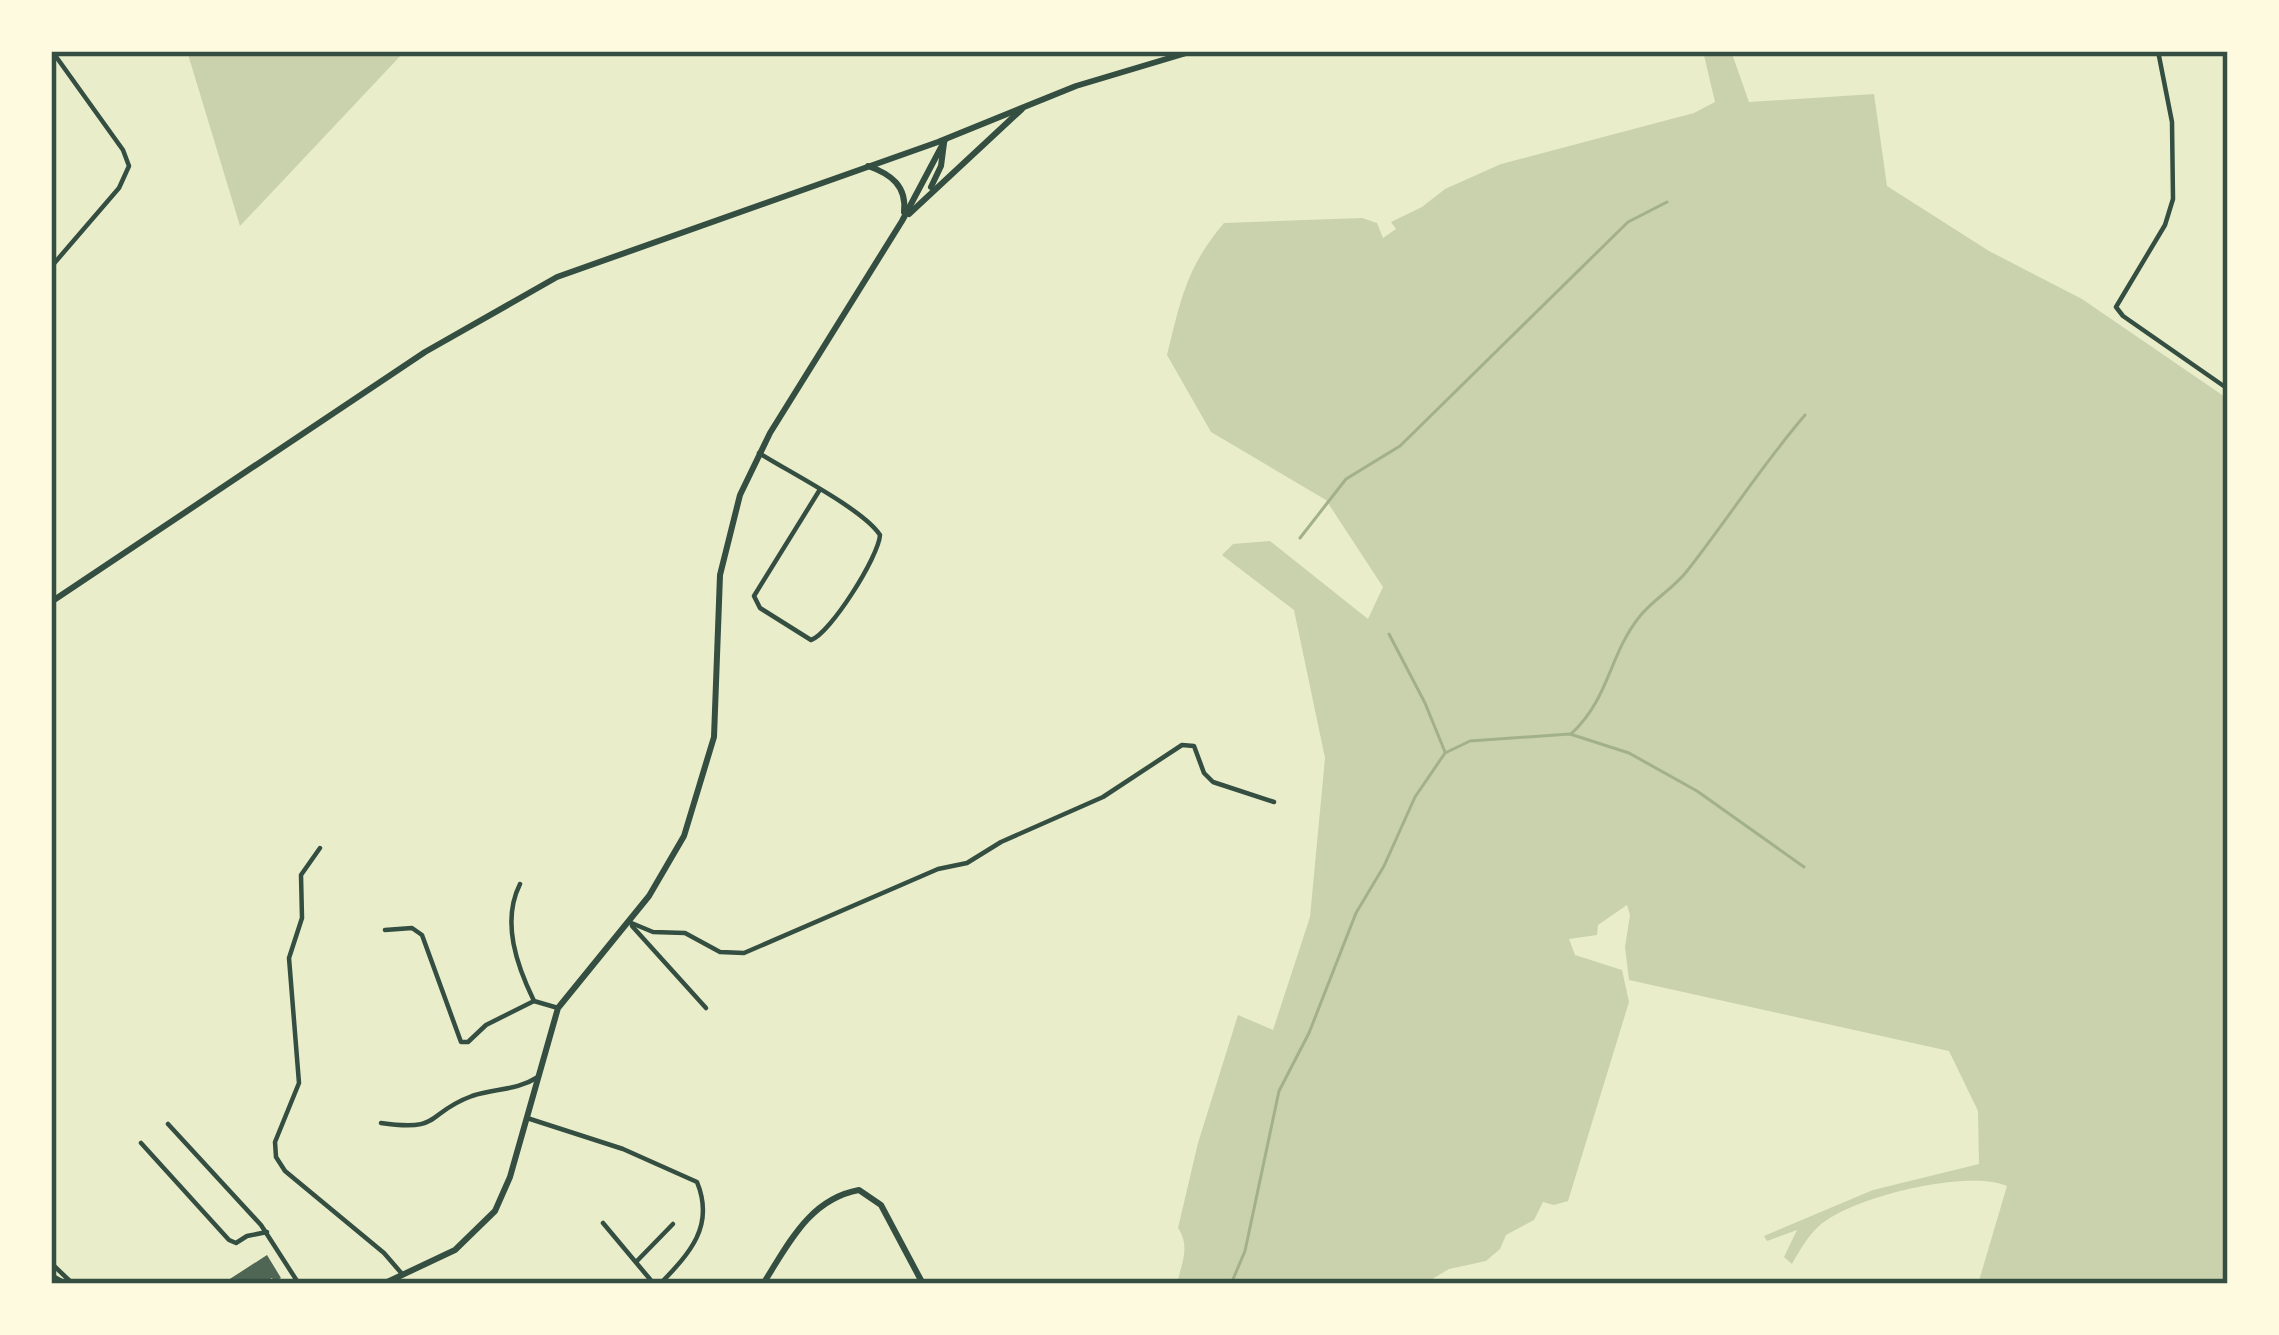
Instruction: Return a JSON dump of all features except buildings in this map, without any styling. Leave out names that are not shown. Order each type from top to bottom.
[{"type":"street","points":[[51,267],[119,188],[129,166],[123,150],[52,51]]},
{"type":"street","points":[[51,602],[425,352],[540,286],[615,254],[945,140],[1026,106],[1193,51]]},
{"type":"street","points":[[2158,51],[2171,112],[2173,199],[2164,225],[2116,307],[2228,388]]},
{"type":"street","points":[[902,221],[1026,106]]},
{"type":"street","points":[[925,199],[940,170],[945,140]]},
{"type":"street","points":[[383,1284],[454,1250],[485,1223],[506,1190],[558,1008],[674,856],[704,778],[717,716],[721,566],[736,504],[759,453],[902,221],[945,140]]},
{"type":"street","points":[[868,166],[886,173],[901,187],[902,221]]},
{"type":"street","points":[[759,453],[873,525],[880,540],[825,632],[811,640],[763,610],[754,596],[819,491]]},
{"type":"street","points":[[628,922],[653,932],[685,933],[726,953],[755,950],[932,872],[969,862],[1129,782],[1178,746],[1194,746],[1204,773],[1213,782],[1274,802]]},
{"type":"street","points":[[320,848],[300,880],[302,914],[289,958],[299,1087],[275,1138],[275,1153],[285,1171],[403,1275]]},
{"type":"street","points":[[520,884],[511,908],[515,955],[534,1001]]},
{"type":"street","points":[[628,922],[706,1008]]},
{"type":"street","points":[[385,930],[412,928],[422,935],[461,1042],[469,1042],[490,1023],[534,1001],[558,1008]]},
{"type":"street","points":[[380,1123],[425,1125],[470,1097],[510,1091],[538,1077]]},
{"type":"street","points":[[527,1118],[623,1148],[698,1182],[705,1211],[700,1236],[657,1284],[603,1222]]},
{"type":"street","points":[[168,1124],[267,1232],[299,1284]]},
{"type":"street","points":[[141,1143],[231,1242],[267,1232]]},
{"type":"street","points":[[763,1284],[809,1216],[830,1200],[859,1190],[881,1205],[923,1284]]},
{"type":"street","points":[[636,1262],[673,1224]]},
{"type":"street","points":[[51,1263],[70,1284]]},
{"type":"street","points":[[51,1275],[70,1284]]},
{"type":"green space","points":[[187,51],[405,51],[240,226]]},
{"type":"green space","points":[[1703,51],[1731,51],[1749,102],[1874,94],[1887,186],[1989,251],[2082,299],[2228,399],[2228,1284],[1978,1284],[2007,1186],[1989,1182],[1940,1183],[1857,1205],[1819,1226],[1792,1264],[1784,1257],[1797,1230],[1767,1241],[1764,1236],[1873,1190],[1979,1164],[1978,1111],[1949,1051],[1629,980],[1627,905],[1598,925],[1597,935],[1569,939],[1575,955],[1622,970],[1629,1002],[1568,1201],[1543,1202],[1534,1220],[1506,1235],[1500,1249],[1486,1261],[1449,1269],[1424,1284],[1177,1284],[1184,1249],[1178,1228],[1198,1143],[1238,1015],[1273,1030],[1310,917],[1325,758],[1294,610],[1222,555],[1233,544],[1270,541],[1368,619],[1383,587],[1326,500],[1211,432],[1167,355],[1186,285],[1224,223],[1362,218],[1377,223],[1383,238],[1396,229],[1391,222],[1445,189],[1501,164],[1694,113],[1715,102]]},
{"type":"waterway","points":[[1300,538],[1346,479],[1400,446],[1628,222],[1667,202]]},
{"type":"waterway","points":[[1571,734],[1594,705],[1640,616],[1687,571],[1805,415]]},
{"type":"waterway","points":[[1389,634],[1445,752]]},
{"type":"waterway","points":[[1231,1284],[1245,1251],[1279,1091],[1309,1033],[1356,913],[1384,866],[1415,797],[1445,753],[1470,741],[1570,734],[1629,753],[1697,791],[1804,867]]}]
